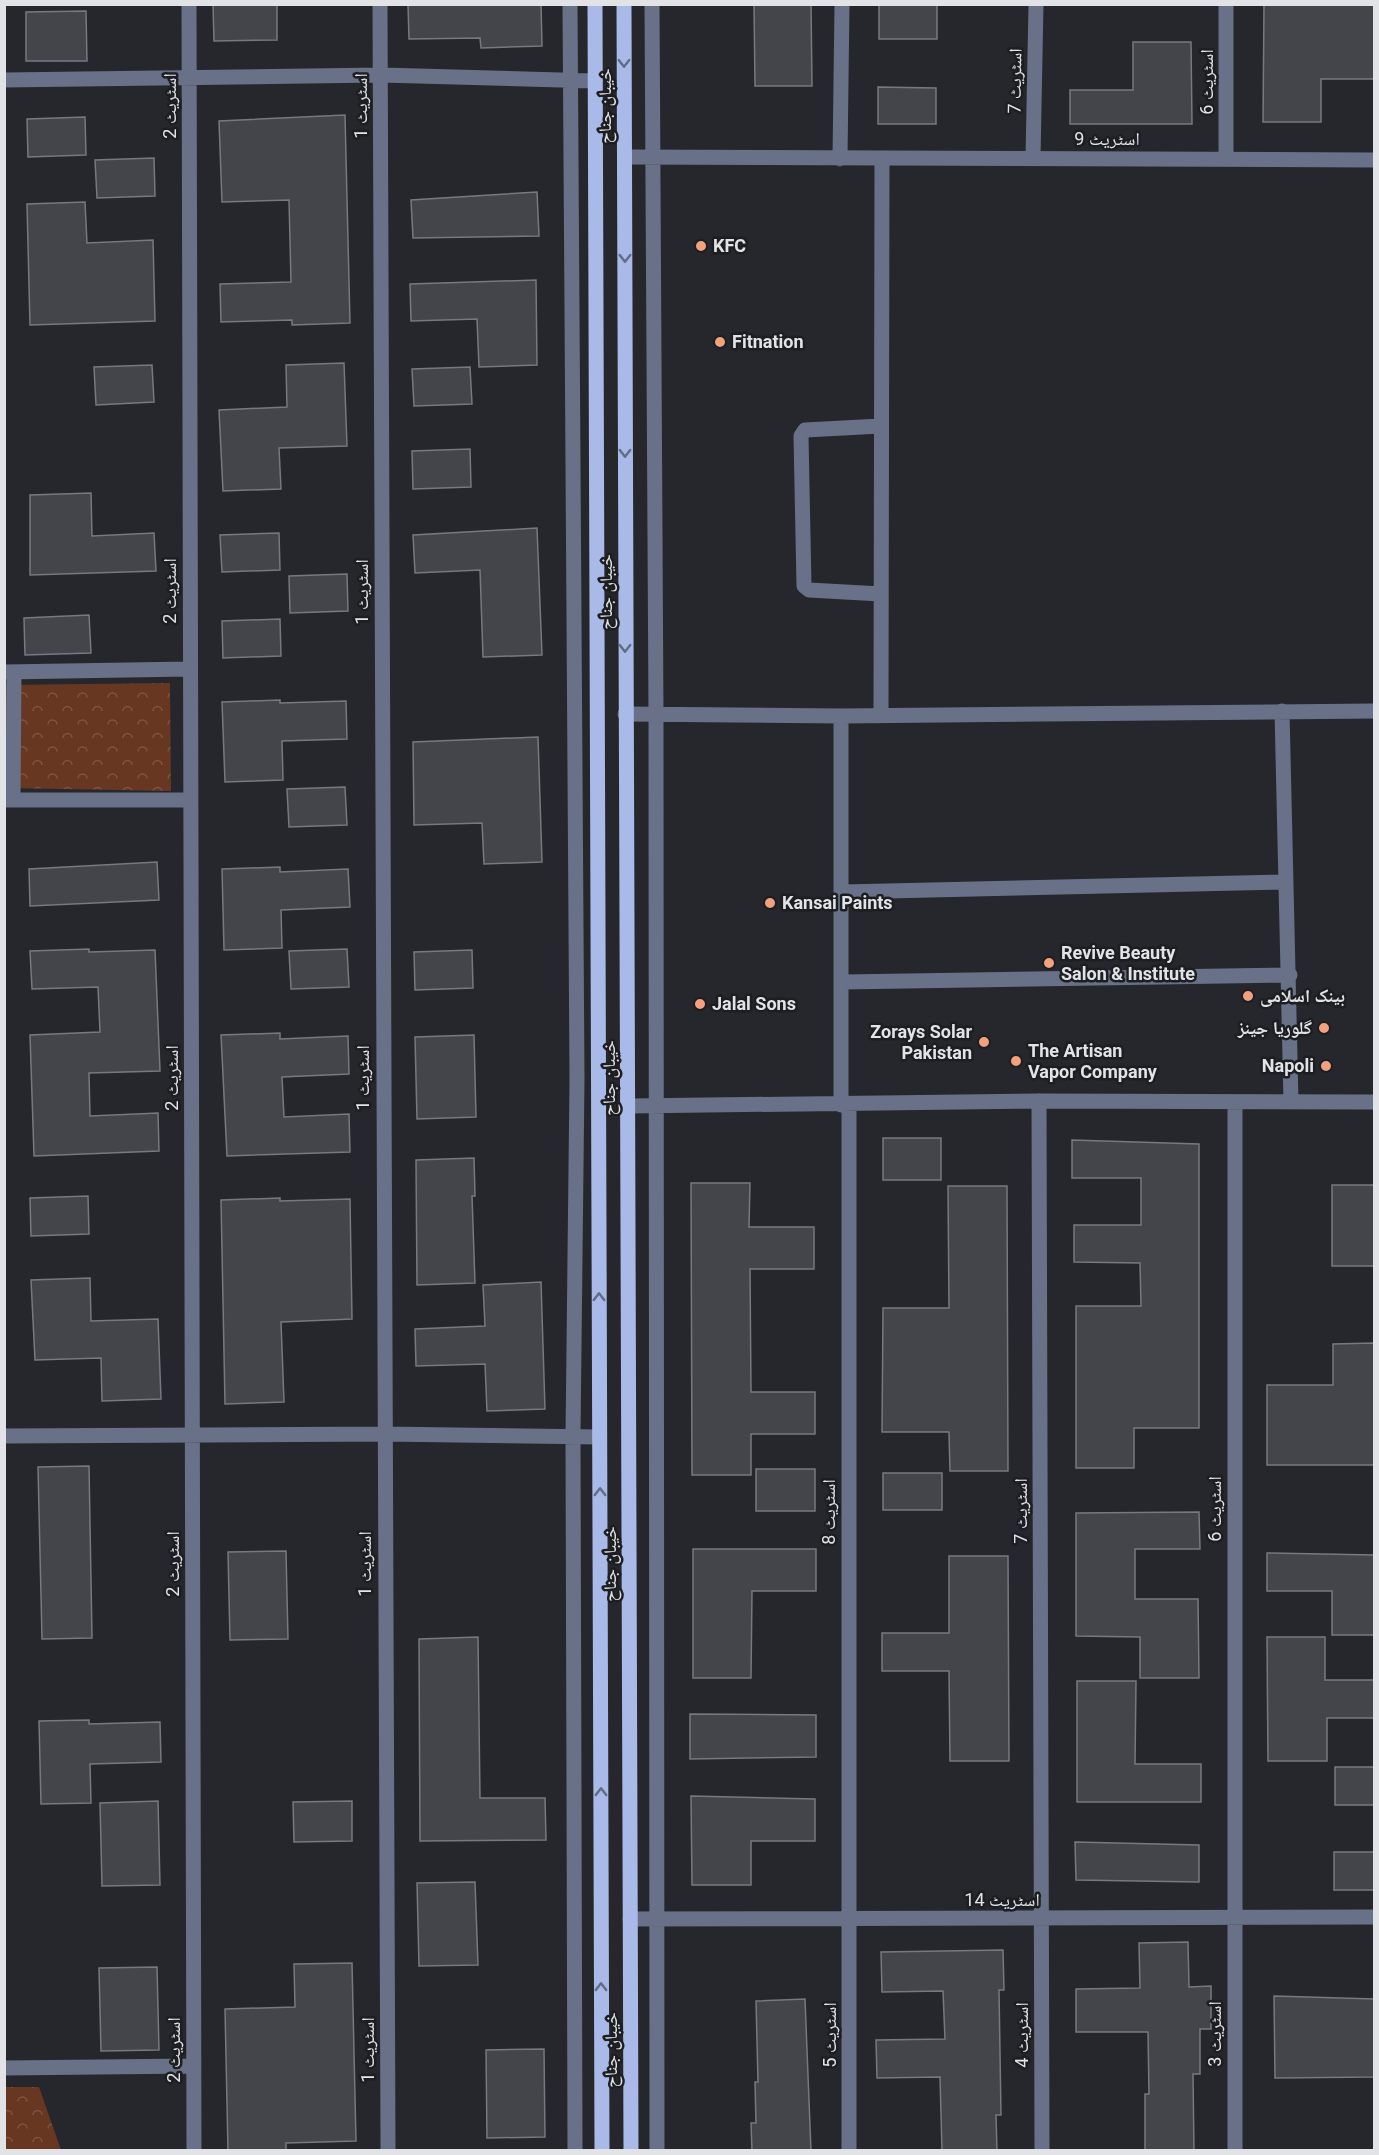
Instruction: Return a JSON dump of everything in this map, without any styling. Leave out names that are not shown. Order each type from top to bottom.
[{"type":"main road","name":"خیبان جناح","points":[[595,4],[602,2151]]},
{"type":"main road","name":"خیبان جناح","points":[[624,4],[631,2151]]},
{"type":"street","name":"اسٹریٹ 2","points":[[189,4],[194,2151]]},
{"type":"street","name":"اسٹریٹ 1","points":[[380,4],[388,2151]]},
{"type":"street","points":[[570,4],[577,1067],[573,1437],[574,2151]]},
{"type":"street","points":[[652,4],[656,714],[657,2151]]},
{"type":"street","points":[[840,159],[842,4]]},
{"type":"street","name":"اسٹریٹ 7","points":[[1033,158],[1036,4]]},
{"type":"street","name":"اسٹریٹ 6","points":[[1226,4],[1226,159]]},
{"type":"street","points":[[4,80],[189,80],[381,75],[595,81]]},
{"type":"street","name":"اسٹریٹ 9","points":[[625,157],[1374,160]]},
{"type":"street","points":[[881,714],[882,159]]},
{"type":"street","points":[[881,426],[805,430],[801,436],[804,586],[808,590],[881,594]]},
{"type":"street","points":[[189,669],[9,672],[9,800],[190,801]]},
{"type":"street","points":[[1282,711],[1290,975],[1291,1102]]},
{"type":"street","points":[[626,714],[841,716],[1374,711]]},
{"type":"street","name":"اسٹریٹ 8","points":[[841,716],[849,1920]]},
{"type":"street","points":[[843,892],[1286,882]]},
{"type":"street","points":[[843,982],[1290,975]]},
{"type":"street","points":[[629,1106],[1039,1101],[1374,1102]]},
{"type":"street","name":"اسٹریٹ 7","points":[[1039,1101],[1042,1920]]},
{"type":"street","name":"اسٹریٹ 6","points":[[1235,1102],[1235,1917]]},
{"type":"street","points":[[4,1436],[384,1434],[599,1437]]},
{"type":"street","name":"اسٹریٹ 3","points":[[1235,1917],[1235,2151]]},
{"type":"street","name":"اسٹریٹ 14","points":[[630,1919],[657,1921],[1042,1920],[1374,1917]]},
{"type":"street","name":"اسٹریٹ 5","points":[[849,1920],[849,2151]]},
{"type":"street","name":"اسٹریٹ 4","points":[[1042,1920],[1042,2151]]},
{"type":"street","points":[[4,2068],[193,2066]]},
{"type":"green space","points":[[170,683],[171,791],[5,788],[5,685]]},
{"type":"green space","points":[[5,2087],[39,2087],[61,2150],[5,2150]]},
{"type":"building","points":[[213,4],[277,4],[277,40],[214,41]]},
{"type":"building","points":[[408,4],[541,4],[542,46],[481,48],[480,38],[409,39]]},
{"type":"building","points":[[754,4],[811,4],[812,86],[755,86]]},
{"type":"building","points":[[879,4],[937,4],[937,39],[879,39]]},
{"type":"building","points":[[1264,4],[1374,4],[1374,79],[1321,79],[1321,122],[1263,122]]},
{"type":"building","points":[[86,11],[87,61],[26,61],[26,12]]},
{"type":"building","points":[[1133,42],[1191,42],[1192,124],[1070,124],[1070,90],[1133,90]]},
{"type":"building","points":[[878,87],[936,88],[936,124],[878,124]]},
{"type":"building","points":[[345,115],[350,323],[292,325],[292,320],[221,322],[220,284],[291,282],[289,200],[222,202],[219,121]]},
{"type":"building","points":[[85,117],[86,155],[28,157],[27,119]]},
{"type":"building","points":[[154,158],[155,196],[97,198],[95,160]]},
{"type":"building","points":[[537,192],[539,236],[413,238],[411,200]]},
{"type":"building","points":[[85,202],[87,243],[153,240],[155,321],[30,325],[27,204]]},
{"type":"building","points":[[536,280],[537,365],[479,367],[477,319],[411,321],[410,284]]},
{"type":"building","points":[[344,363],[347,446],[279,448],[281,489],[223,491],[219,410],[287,407],[286,365]]},
{"type":"building","points":[[152,365],[154,402],[96,405],[94,367]]},
{"type":"building","points":[[470,367],[472,404],[414,406],[412,369]]},
{"type":"building","points":[[470,449],[471,487],[413,489],[412,451]]},
{"type":"building","points":[[91,493],[92,536],[154,533],[156,571],[30,575],[30,495]]},
{"type":"building","points":[[537,528],[542,655],[483,657],[480,570],[415,573],[413,535]]},
{"type":"building","points":[[279,533],[280,570],[222,572],[220,535]]},
{"type":"building","points":[[347,574],[348,611],[290,613],[289,576]]},
{"type":"building","points":[[89,615],[91,653],[25,655],[24,618]]},
{"type":"building","points":[[280,619],[281,656],[223,658],[222,621]]},
{"type":"building","points":[[280,700],[280,703],[346,701],[347,739],[282,741],[283,780],[225,782],[222,702]]},
{"type":"building","points":[[538,737],[542,862],[484,864],[482,823],[414,825],[413,742]]},
{"type":"building","points":[[345,787],[347,825],[289,827],[287,789]]},
{"type":"building","points":[[157,862],[159,900],[30,906],[29,869]]},
{"type":"building","points":[[280,867],[280,872],[348,869],[350,907],[281,910],[282,948],[224,950],[222,869]]},
{"type":"building","points":[[89,949],[89,952],[155,950],[160,1071],[89,1073],[90,1116],[158,1113],[159,1151],[34,1156],[30,1035],[100,1032],[98,987],[32,989],[30,951]]},
{"type":"building","points":[[347,949],[349,987],[291,989],[289,951]]},
{"type":"building","points":[[472,950],[473,988],[415,990],[414,952]]},
{"type":"building","points":[[280,1033],[280,1039],[348,1036],[349,1074],[282,1077],[284,1117],[349,1114],[350,1152],[227,1156],[221,1035]]},
{"type":"building","points":[[474,1035],[476,1117],[417,1119],[415,1037]]},
{"type":"building","points":[[883,1138],[941,1138],[941,1180],[883,1180]]},
{"type":"building","points":[[1072,1140],[1199,1144],[1199,1428],[1134,1428],[1134,1468],[1076,1468],[1076,1306],[1141,1306],[1140,1263],[1074,1262],[1074,1225],[1141,1225],[1141,1178],[1072,1178]]},
{"type":"building","points":[[474,1158],[475,1196],[472,1196],[475,1283],[417,1285],[416,1160]]},
{"type":"building","points":[[691,1183],[750,1183],[749,1227],[814,1227],[814,1269],[750,1269],[751,1392],[815,1392],[815,1434],[751,1434],[751,1475],[692,1475]]},
{"type":"building","points":[[1332,1185],[1374,1185],[1374,1266],[1332,1266]]},
{"type":"building","points":[[948,1186],[1007,1186],[1008,1471],[950,1471],[949,1432],[882,1432],[883,1308],[949,1308]]},
{"type":"building","points":[[88,1196],[89,1234],[31,1236],[30,1198]]},
{"type":"building","points":[[280,1198],[280,1201],[350,1199],[352,1319],[281,1322],[284,1402],[225,1404],[221,1200]]},
{"type":"building","points":[[90,1278],[91,1321],[158,1319],[161,1399],[102,1401],[101,1358],[35,1360],[31,1280]]},
{"type":"building","points":[[541,1282],[545,1409],[487,1411],[485,1364],[416,1366],[415,1329],[485,1326],[483,1285]]},
{"type":"building","points":[[1374,1343],[1374,1465],[1267,1465],[1267,1385],[1333,1385],[1333,1344]]},
{"type":"building","points":[[89,1466],[92,1638],[42,1639],[38,1467]]},
{"type":"building","points":[[756,1469],[815,1469],[815,1511],[756,1511]]},
{"type":"building","points":[[883,1473],[942,1473],[942,1510],[883,1510]]},
{"type":"building","points":[[1199,1512],[1200,1549],[1135,1549],[1135,1599],[1198,1599],[1199,1678],[1140,1678],[1140,1637],[1076,1636],[1076,1513]]},
{"type":"building","points":[[693,1549],[816,1549],[816,1591],[752,1591],[751,1678],[693,1678]]},
{"type":"building","points":[[286,1551],[288,1639],[230,1640],[228,1552]]},
{"type":"building","points":[[1267,1553],[1374,1555],[1374,1635],[1332,1635],[1332,1591],[1267,1591]]},
{"type":"building","points":[[949,1556],[1008,1556],[1009,1761],[950,1761],[949,1671],[882,1671],[882,1633],[949,1633]]},
{"type":"building","points":[[478,1637],[480,1798],[545,1798],[546,1840],[420,1841],[419,1639]]},
{"type":"building","points":[[1267,1637],[1325,1637],[1325,1680],[1374,1680],[1374,1718],[1327,1718],[1327,1761],[1268,1761]]},
{"type":"building","points":[[1077,1681],[1136,1681],[1135,1764],[1201,1764],[1201,1802],[1077,1802]]},
{"type":"building","points":[[690,1714],[816,1715],[816,1757],[690,1759]]},
{"type":"building","points":[[89,1720],[89,1724],[160,1722],[161,1762],[90,1764],[91,1803],[41,1804],[39,1721]]},
{"type":"building","points":[[1335,1767],[1374,1767],[1374,1805],[1335,1805]]},
{"type":"building","points":[[691,1796],[815,1799],[815,1841],[751,1841],[751,1885],[692,1885]]},
{"type":"building","points":[[158,1801],[160,1885],[102,1886],[100,1803]]},
{"type":"building","points":[[352,1801],[352,1841],[294,1842],[293,1802]]},
{"type":"building","points":[[1075,1842],[1199,1845],[1199,1882],[1076,1880]]},
{"type":"building","points":[[1334,1852],[1374,1852],[1374,1890],[1334,1890]]},
{"type":"building","points":[[475,1882],[478,1965],[419,1966],[417,1883]]},
{"type":"building","points":[[1188,1942],[1189,1987],[1211,1986],[1211,2029],[1200,2029],[1200,2074],[1193,2074],[1194,2151],[1145,2151],[1145,2094],[1149,2094],[1148,2032],[1076,2032],[1076,1989],[1140,1988],[1139,1943]]},
{"type":"building","points":[[1003,1950],[1004,1990],[999,1990],[1001,2115],[996,2115],[997,2151],[942,2151],[940,2077],[877,2078],[876,2040],[945,2039],[943,1991],[882,1992],[881,1952]]},
{"type":"building","points":[[352,1963],[356,2141],[286,2143],[286,2151],[228,2151],[225,2009],[295,2007],[294,1964]]},
{"type":"building","points":[[157,1967],[159,2050],[101,2051],[99,1968]]},
{"type":"building","points":[[1274,1996],[1374,1999],[1374,2077],[1275,2078]]},
{"type":"building","points":[[805,1999],[811,2151],[752,2151],[751,2123],[756,2123],[755,2082],[758,2082],[756,2001]]},
{"type":"building","points":[[544,2049],[545,2137],[487,2138],[486,2050]]},
{"type":"place","name":"KFC","points":[[701,246]]},
{"type":"place","name":"Fitnation","points":[[720,342]]},
{"type":"place","name":"Kansai Paints","points":[[770,903]]},
{"type":"place","name":"Revive Beauty Salon & Institute","points":[[1049,963]]},
{"type":"place","name":"بینک اسلامی","points":[[1248,996]]},
{"type":"place","name":"Jalal Sons","points":[[700,1004]]},
{"type":"place","name":"گلوریا جینز","points":[[1324,1028]]},
{"type":"place","name":"Zorays Solar Pakistan","points":[[984,1042]]},
{"type":"place","name":"The Artisan Vapor Company","points":[[1016,1061]]},
{"type":"place","name":"Napoli","points":[[1326,1066]]}]
